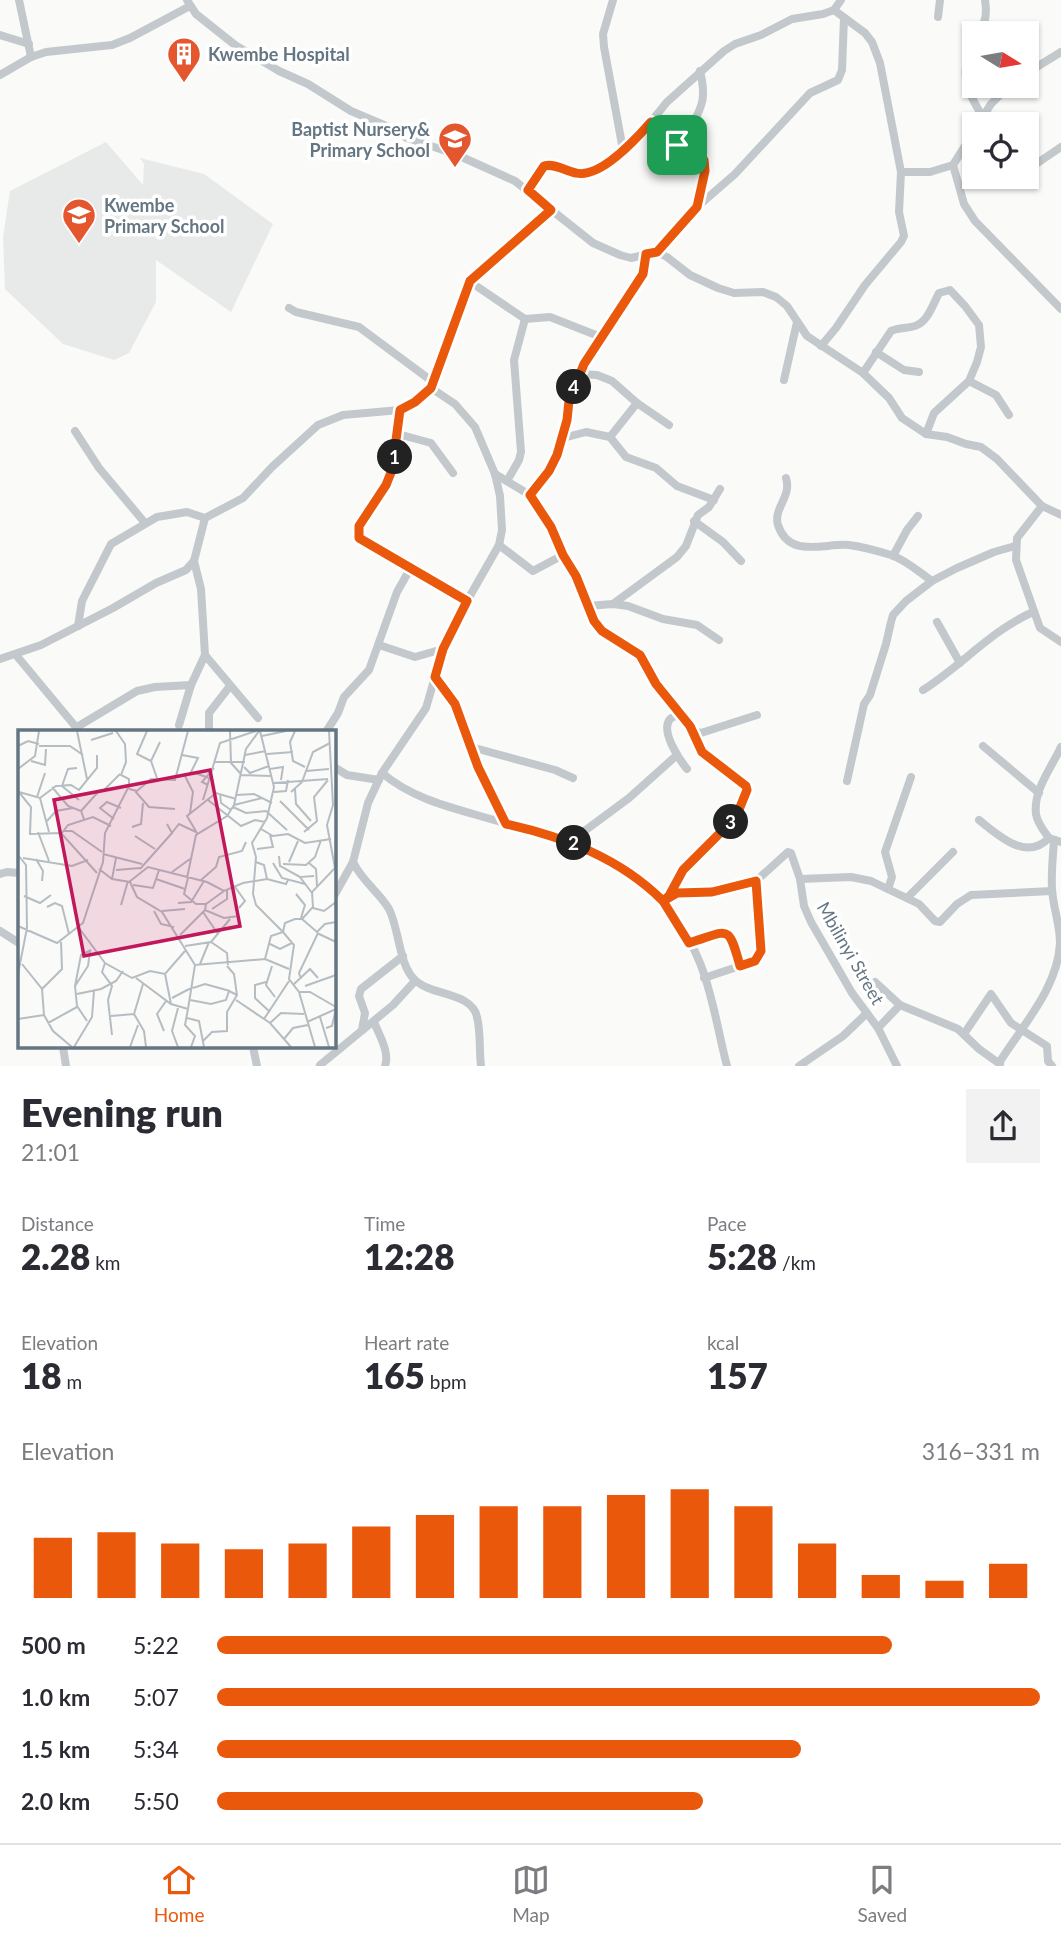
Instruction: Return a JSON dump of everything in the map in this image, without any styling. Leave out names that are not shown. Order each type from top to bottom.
[{"type":"street","points":[[19,0],[31,57]]},
{"type":"street","points":[[613,0],[603,34],[623,150]]},
{"type":"street","points":[[528,190],[548,164],[576,173],[589,174],[596,171],[623,150],[667,102],[735,44],[761,35],[792,19],[834,10],[841,0]]},
{"type":"street","points":[[938,18],[940,0]]},
{"type":"street","points":[[985,0],[985,21]]},
{"type":"street","points":[[0,75],[31,57],[46,52],[112,45],[130,38],[189,3],[196,14],[235,45],[279,71],[308,84],[351,111],[407,138],[502,174],[528,190],[593,243],[631,258],[657,252],[690,275],[718,288],[734,293],[763,292],[776,297],[787,306],[807,335],[863,373],[889,398],[902,418],[926,434],[981,447],[997,459],[1042,506],[1061,515]]},
{"type":"street","points":[[821,346],[865,285],[903,239],[899,212],[901,172],[877,52],[865,33],[834,10]]},
{"type":"street","points":[[657,252],[697,207],[736,174],[810,93],[838,80],[842,70],[844,18]]},
{"type":"street","points":[[0,35],[29,44]]},
{"type":"street","points":[[1040,65],[1061,52]]},
{"type":"street","points":[[700,155],[698,144],[690,130],[705,95],[701,71]]},
{"type":"street","points":[[987,112],[999,98]]},
{"type":"street","points":[[651,122],[670,131],[677,145],[700,155],[704,160],[705,171],[697,207]]},
{"type":"street","points":[[1039,162],[1061,147]]},
{"type":"street","points":[[901,172],[930,172],[953,165],[962,151]]},
{"type":"street","points":[[953,165],[964,204],[975,221],[1061,309]]},
{"type":"street","points":[[78,626],[82,601],[111,544],[157,517],[187,512],[205,518],[243,498],[302,439],[329,419],[364,412],[400,410],[415,402],[432,385],[470,281],[551,210]]},
{"type":"street","points":[[530,495],[549,471],[563,438],[569,401],[579,374],[643,274],[646,254]]},
{"type":"street","points":[[470,281],[525,318],[550,317],[601,337]]},
{"type":"street","points":[[863,373],[891,331],[914,327],[926,319],[939,293],[950,290],[979,326],[981,346],[969,381],[934,413],[926,434]]},
{"type":"street","points":[[289,308],[359,327],[455,404],[475,427],[495,474],[503,519],[499,545],[443,649],[422,716],[380,776],[368,803],[353,862],[338,878]]},
{"type":"street","points":[[507,481],[521,452],[514,360],[525,318]]},
{"type":"street","points":[[784,380],[797,322]]},
{"type":"street","points":[[876,352],[904,370],[919,372]]},
{"type":"street","points":[[579,374],[597,375],[612,381],[637,403],[669,425]]},
{"type":"street","points":[[969,381],[996,395],[1009,415]]},
{"type":"street","points":[[610,437],[637,403]]},
{"type":"street","points":[[400,410],[392,470],[386,485],[359,526],[359,538],[467,601]]},
{"type":"street","points":[[75,431],[99,468],[145,523]]},
{"type":"street","points":[[563,438],[586,432],[610,437],[626,457],[656,468],[677,486],[714,500]]},
{"type":"street","points":[[398,434],[431,443],[453,473]]},
{"type":"street","points":[[495,474],[530,495],[551,527],[576,576],[594,621],[602,631],[640,655],[656,684],[690,726],[702,752],[746,786],[747,790],[736,817],[683,870],[666,898]]},
{"type":"street","points":[[786,478],[788,489],[777,522],[783,534],[793,542],[803,548],[850,545],[893,555],[932,581]]},
{"type":"street","points":[[613,604],[677,557],[689,539],[694,521],[714,500],[720,489]]},
{"type":"street","points":[[1042,506],[1023,528],[1015,546],[1016,560],[1040,628],[1061,642]]},
{"type":"street","points":[[893,555],[918,516]]},
{"type":"street","points":[[0,659],[16,655],[78,626],[156,583],[186,570],[194,561],[205,518]]},
{"type":"street","points":[[694,521],[723,542],[741,561]]},
{"type":"street","points":[[499,545],[533,571],[563,555]]},
{"type":"street","points":[[847,781],[864,704],[870,695],[893,615],[915,593],[932,581],[976,559],[1015,546]]},
{"type":"street","points":[[179,724],[191,685],[205,655],[201,589],[194,561]]},
{"type":"street","points":[[327,730],[344,697],[369,670],[397,592],[410,569]]},
{"type":"street","points":[[587,606],[628,606],[663,619],[697,625],[719,640]]},
{"type":"street","points":[[923,691],[994,635],[1033,612]]},
{"type":"street","points":[[937,622],[960,663]]},
{"type":"street","points":[[379,645],[415,657],[443,649]]},
{"type":"street","points":[[16,655],[79,729],[137,691],[191,685]]},
{"type":"street","points":[[205,655],[258,718]]},
{"type":"street","points":[[435,677],[455,704],[478,767],[506,824]]},
{"type":"street","points":[[209,730],[211,710],[230,686]]},
{"type":"street","points":[[680,713],[671,718],[667,727],[677,755],[687,769]]},
{"type":"street","points":[[690,726],[701,733],[757,715]]},
{"type":"street","points":[[983,746],[1039,793]]},
{"type":"street","points":[[471,747],[555,770],[573,778]]},
{"type":"street","points":[[875,982],[900,1005],[958,1029],[1000,1064],[1051,979],[1060,945],[1060,923],[1052,891],[1055,840],[1036,814],[1039,793],[1046,774],[1061,747]]},
{"type":"street","points":[[571,841],[629,797],[677,755]]},
{"type":"street","points":[[336,768],[358,778],[380,776],[434,803],[571,841],[666,898],[699,962],[727,1066]]},
{"type":"street","points":[[888,889],[892,877],[885,852],[911,777]]},
{"type":"street","points":[[979,820],[1009,843],[1025,848],[1055,840]]},
{"type":"street","name":"Mbilinyi Street","points":[[756,881],[788,852],[791,853],[800,879],[804,906],[811,922],[852,993],[878,1028],[897,1066]]},
{"type":"street","points":[[907,898],[953,852]]},
{"type":"street","points":[[353,862],[365,883],[388,908],[403,956],[415,981],[440,993],[462,999],[475,1010],[481,1066]]},
{"type":"street","points":[[0,874],[18,873]]},
{"type":"street","points":[[800,879],[860,878],[919,904],[935,921],[940,922],[957,904],[971,895],[1052,891]]},
{"type":"street","points":[[666,898],[677,893],[727,890],[756,881],[761,951],[755,961],[704,978]]},
{"type":"street","points":[[0,931],[18,942]]},
{"type":"street","points":[[689,943],[722,933],[729,934],[733,939],[740,966]]},
{"type":"street","points":[[362,1030],[365,1013],[359,996],[360,989],[403,956]]},
{"type":"street","points":[[320,1065],[374,1022],[415,981]]},
{"type":"street","points":[[964,1034],[991,994],[1011,1023],[1045,1043],[1052,1066]]},
{"type":"street","points":[[878,1028],[900,1005]]},
{"type":"street","points":[[799,1066],[843,1036],[867,1013]]},
{"type":"street","points":[[374,1022],[386,1052],[385,1066]]},
{"type":"street","points":[[63,1048],[66,1066]]},
{"type":"street","points":[[253,1048],[257,1066]]},
{"type":"shaded area","name":"Kwembe Primary School","points":[[106,142],[143,185],[144,164],[140,158],[204,174],[273,224],[231,312],[156,260],[156,302],[129,353],[114,360],[63,344],[5,289],[3,237],[10,191]]},
{"type":"place","name":"Kwembe Hospital","points":[[184,84]]},
{"type":"place","name":"Baptist Nursery& Primary School","points":[[455,169]]},
{"type":"place","name":"Kwembe Primary School","points":[[79,245]]},
{"type":"route","points":[[677,145],[670,131],[651,122],[623,150],[589,174],[576,173],[548,164],[544,166],[528,190],[551,210],[470,281],[431,388],[415,402],[400,410],[392,470],[358,532],[359,538],[467,601],[443,649],[435,677],[455,704],[478,767],[506,824],[571,841],[630,874],[663,901],[677,893],[727,890],[756,881],[761,951],[755,961],[740,966],[733,939],[729,934],[722,933],[689,943],[663,901],[669,896],[683,870],[736,817],[747,790],[746,786],[702,752],[690,726],[656,684],[640,655],[612,639],[594,621],[572,567],[563,555],[543,513],[530,495],[540,485],[557,455],[563,438],[569,401],[584,364],[643,274],[646,254],[657,252],[697,207],[705,171],[704,160],[700,155],[677,145]]}]
